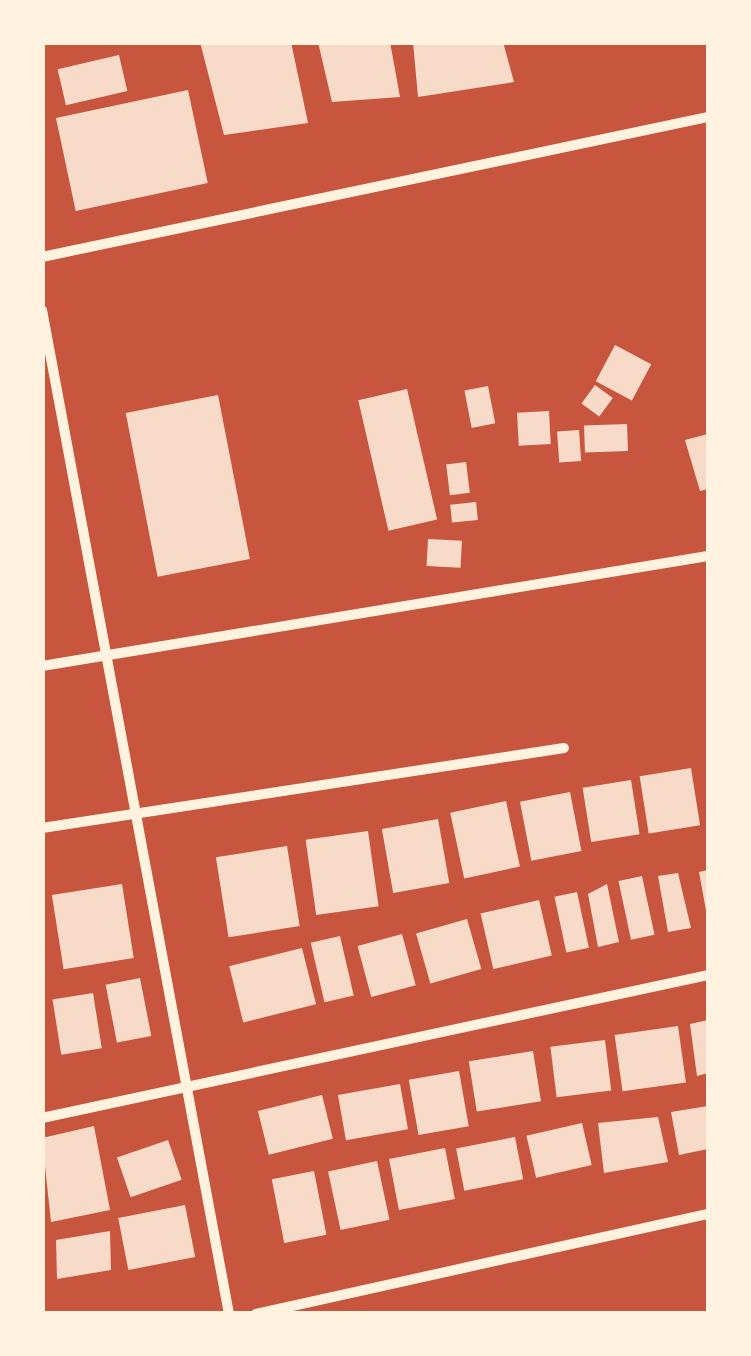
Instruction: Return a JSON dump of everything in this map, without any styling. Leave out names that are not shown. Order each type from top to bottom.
[{"type":"street","points":[[42,257],[708,116]]},
{"type":"street","points":[[42,310],[110,652],[184,1088],[229,1314]]},
{"type":"street","points":[[42,666],[708,556]]},
{"type":"street","points":[[42,828],[564,748]]},
{"type":"street","points":[[42,1118],[708,975]]},
{"type":"street","points":[[256,1314],[708,1214]]},
{"type":"building","points":[[200,42],[291,42],[308,123],[224,135]]},
{"type":"building","points":[[318,42],[390,42],[400,97],[332,102]]},
{"type":"building","points":[[413,42],[503,42],[514,82],[418,97]]},
{"type":"building","points":[[119,55],[127,91],[66,105],[58,69]]},
{"type":"building","points":[[188,90],[208,183],[76,211],[56,118]]},
{"type":"building","points":[[615,345],[651,364],[632,400],[596,381]]},
{"type":"building","points":[[595,385],[613,398],[599,417],[581,404]]},
{"type":"building","points":[[488,386],[495,423],[472,428],[464,391]]},
{"type":"building","points":[[407,389],[437,520],[388,531],[358,400]]},
{"type":"building","points":[[218,395],[250,559],[158,577],[126,413]]},
{"type":"building","points":[[549,411],[551,444],[519,446],[517,413]]},
{"type":"building","points":[[627,424],[628,451],[585,452],[584,426]]},
{"type":"building","points":[[579,430],[581,461],[559,462],[557,432]]},
{"type":"building","points":[[708,434],[708,489],[700,491],[685,440]]},
{"type":"building","points":[[466,462],[470,493],[450,495],[446,464]]},
{"type":"building","points":[[476,502],[478,520],[452,523],[450,505]]},
{"type":"building","points":[[428,539],[462,541],[461,568],[427,566]]},
{"type":"building","points":[[691,768],[700,825],[649,833],[640,776]]},
{"type":"building","points":[[631,780],[640,834],[591,842],[583,788]]},
{"type":"building","points":[[570,792],[581,851],[531,861],[520,802]]},
{"type":"building","points":[[506,801],[520,867],[464,878],[450,813]]},
{"type":"building","points":[[438,819],[449,883],[393,893],[382,829]]},
{"type":"building","points":[[368,831],[379,906],[316,915],[306,840]]},
{"type":"building","points":[[287,846],[300,926],[229,937],[216,857]]},
{"type":"building","points":[[708,870],[708,916],[707,916],[699,872]]},
{"type":"building","points":[[678,873],[691,928],[668,932],[658,876]]},
{"type":"building","points":[[642,876],[654,935],[631,940],[619,881]]},
{"type":"building","points":[[122,884],[134,958],[64,969],[52,895]]},
{"type":"building","points":[[607,884],[619,942],[598,947],[588,894]]},
{"type":"building","points":[[577,892],[589,948],[566,953],[555,897]]},
{"type":"building","points":[[539,900],[552,956],[493,969],[481,913]]},
{"type":"building","points":[[467,919],[481,969],[430,984],[416,934]]},
{"type":"building","points":[[402,934],[416,985],[371,997],[358,946]]},
{"type":"building","points":[[340,936],[354,995],[324,1002],[311,943]]},
{"type":"building","points":[[302,948],[316,1004],[243,1022],[229,966]]},
{"type":"building","points":[[140,978],[151,1036],[117,1043],[106,985]]},
{"type":"building","points":[[93,993],[102,1048],[61,1055],[53,999]]},
{"type":"building","points":[[708,1020],[708,1073],[697,1076],[690,1024]]},
{"type":"building","points":[[678,1026],[686,1082],[623,1091],[615,1035]]},
{"type":"building","points":[[605,1040],[611,1091],[557,1097],[550,1047]]},
{"type":"building","points":[[533,1051],[541,1101],[477,1112],[469,1061]]},
{"type":"building","points":[[459,1071],[469,1126],[418,1135],[409,1080]]},
{"type":"building","points":[[400,1084],[408,1129],[346,1140],[338,1095]]},
{"type":"building","points":[[322,1095],[333,1139],[269,1155],[258,1111]]},
{"type":"building","points":[[708,1106],[708,1149],[679,1155],[671,1112]]},
{"type":"building","points":[[658,1117],[668,1162],[604,1173],[598,1123]]},
{"type":"building","points":[[582,1123],[592,1165],[536,1178],[526,1136]]},
{"type":"building","points":[[94,1126],[110,1210],[51,1222],[42,1138]]},
{"type":"building","points":[[515,1137],[523,1179],[464,1191],[456,1148]]},
{"type":"building","points":[[168,1140],[182,1180],[131,1197],[117,1158]]},
{"type":"building","points":[[445,1148],[455,1199],[399,1210],[389,1159]]},
{"type":"building","points":[[377,1161],[389,1220],[341,1230],[328,1171]]},
{"type":"building","points":[[314,1171],[326,1235],[284,1243],[272,1179]]},
{"type":"building","points":[[185,1205],[195,1257],[128,1270],[118,1218]]},
{"type":"building","points":[[110,1231],[111,1270],[57,1279],[56,1240]]}]
